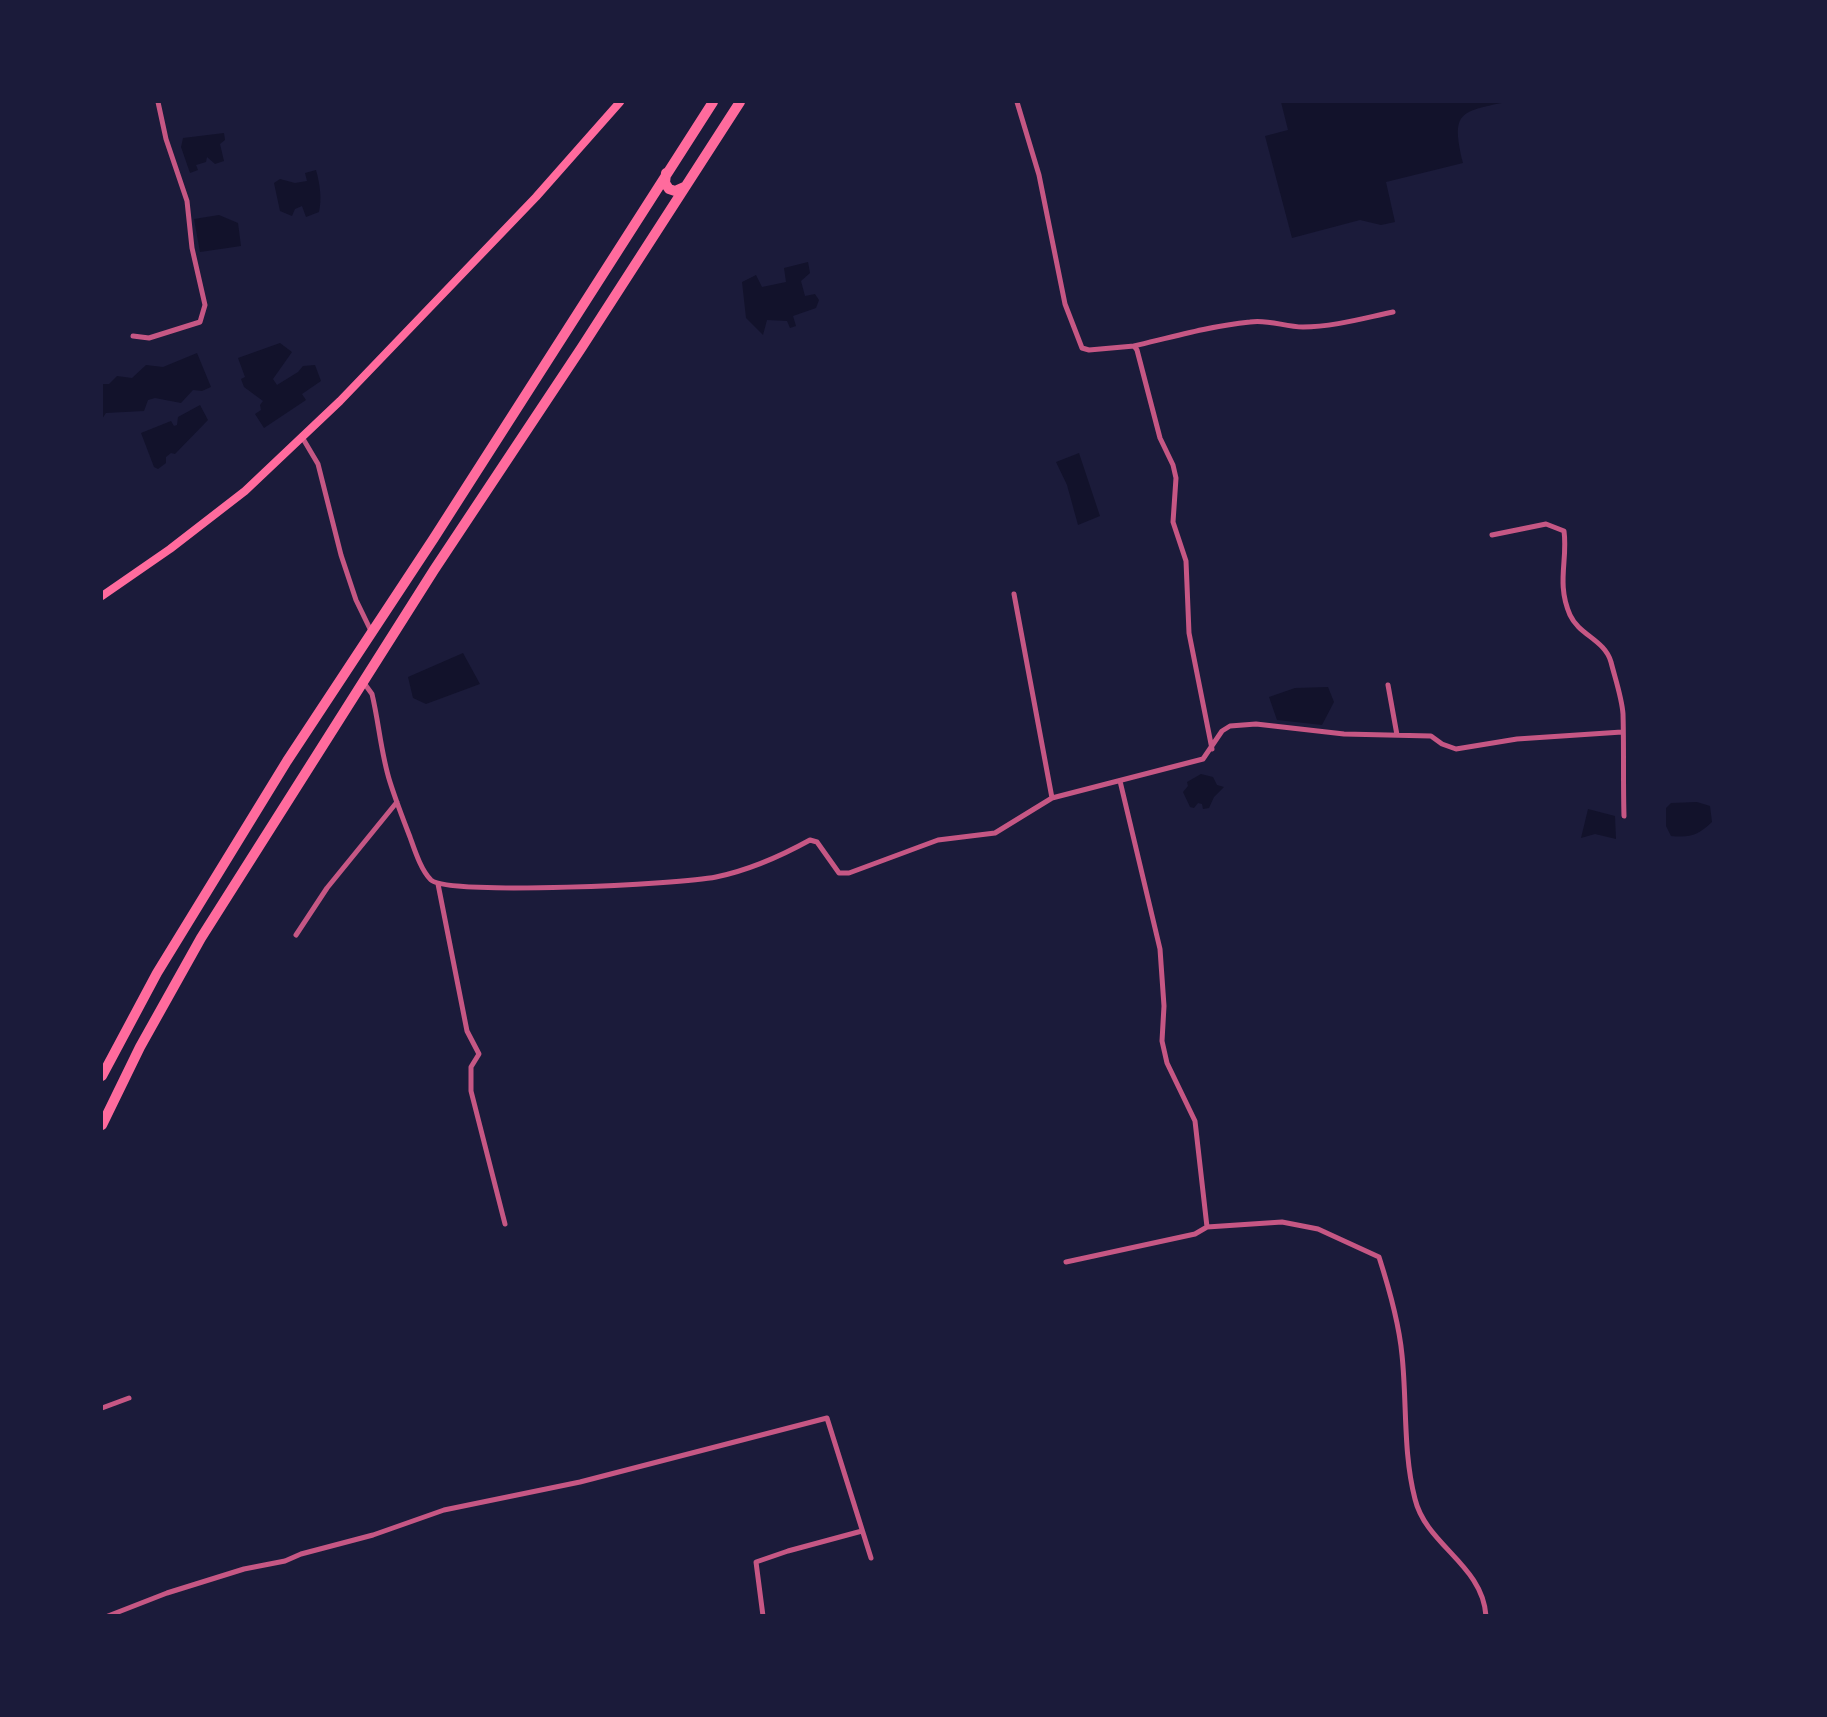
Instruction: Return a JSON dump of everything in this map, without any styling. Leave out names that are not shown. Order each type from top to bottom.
[{"type":"highway","points":[[102,1076],[157,973],[287,761],[713,102]]},
{"type":"highway","points":[[102,1125],[183,968],[322,745],[740,102]]},
{"type":"highway","points":[[667,173],[665,183],[669,189],[678,191],[684,187]]},
{"type":"highway","points":[[647,204],[660,202],[665,207],[665,215]]},
{"type":"main road","points":[[102,596],[170,549],[234,499],[340,401],[536,197],[620,102]]},
{"type":"street","points":[[133,336],[149,338],[200,322],[205,305],[192,248],[187,201],[166,139],[160,102]]},
{"type":"street","points":[[1017,102],[1039,175],[1065,304],[1082,348],[1089,350],[1133,346],[1198,330],[1252,321],[1269,321],[1295,327],[1322,326],[1393,312]]},
{"type":"street","points":[[1133,346],[1137,350],[1160,438],[1173,465],[1173,522],[1186,561],[1189,633],[1212,748]]},
{"type":"street","points":[[302,437],[318,464],[341,555],[356,600],[372,632]]},
{"type":"street","points":[[1492,535],[1546,524],[1564,530],[1566,546],[1562,582],[1569,613],[1578,628],[1604,648],[1610,658],[1623,713],[1625,816]]},
{"type":"street","points":[[1014,594],[1052,798]]},
{"type":"street","points":[[363,683],[372,694],[389,781],[417,855],[429,878],[438,884],[564,888],[716,877],[766,862],[810,840],[817,842],[839,873],[849,873],[938,841],[995,833],[1052,798],[1203,759],[1222,731],[1230,726],[1256,724],[1344,734],[1431,736],[1456,749],[1517,739],[1622,732]]},
{"type":"street","points":[[1388,685],[1397,735]]},
{"type":"street","points":[[1120,781],[1160,949],[1164,1006],[1162,1041],[1167,1063],[1195,1121],[1207,1227]]},
{"type":"street","points":[[296,935],[327,888],[397,802]]},
{"type":"street","points":[[438,884],[467,1031],[480,1054],[471,1067],[471,1091],[505,1224]]},
{"type":"street","points":[[1066,1262],[1195,1234],[1207,1227],[1282,1222],[1318,1229],[1379,1256],[1402,1352],[1415,1501],[1425,1523],[1478,1583],[1486,1615]]},
{"type":"street","points":[[102,1408],[129,1398]]},
{"type":"street","points":[[108,1615],[167,1593],[244,1569],[285,1562],[301,1554],[373,1535],[444,1510],[580,1482],[827,1418],[871,1558]]},
{"type":"street","points":[[763,1615],[756,1562],[862,1531]]},
{"type":"shaded area","points":[[1281,102],[1506,102],[1469,112],[1462,117],[1458,133],[1463,163],[1386,182],[1395,222],[1381,225],[1360,220],[1292,238],[1265,136],[1288,130]]},
{"type":"shaded area","points":[[224,133],[225,140],[220,144],[224,161],[215,164],[207,157],[206,162],[196,165],[198,170],[190,173],[181,147],[183,138]]},
{"type":"shaded area","points":[[316,170],[320,191],[319,212],[306,217],[302,206],[295,209],[292,216],[280,211],[274,183],[280,179],[295,183],[307,181],[305,173]]},
{"type":"shaded area","points":[[219,215],[238,223],[241,246],[200,252],[194,219]]},
{"type":"shaded area","points":[[808,262],[810,273],[801,281],[805,296],[815,294],[819,300],[816,308],[793,316],[796,326],[790,328],[787,321],[767,320],[763,335],[746,318],[742,282],[756,275],[762,287],[786,282],[784,268]]},
{"type":"shaded area","points":[[280,343],[292,352],[273,379],[277,385],[303,366],[315,365],[321,381],[302,394],[306,400],[264,428],[255,414],[261,410],[263,401],[244,387],[241,379],[245,377],[238,358]]},
{"type":"shaded area","points":[[197,353],[211,387],[202,391],[193,390],[181,403],[155,398],[148,400],[144,411],[106,413],[102,419],[102,384],[109,384],[117,376],[132,378],[146,365],[163,367]]},
{"type":"shaded area","points":[[200,405],[208,420],[175,454],[171,453],[166,457],[166,463],[158,469],[154,467],[141,433],[171,421],[174,426],[177,425],[178,417]]},
{"type":"shaded area","points":[[1079,453],[1100,516],[1078,525],[1067,485],[1056,462]]},
{"type":"shaded area","points":[[463,653],[480,684],[426,704],[413,698],[408,677]]},
{"type":"shaded area","points":[[1328,687],[1334,702],[1322,725],[1277,720],[1269,697],[1295,688]]},
{"type":"shaded area","points":[[1201,774],[1213,777],[1217,785],[1224,787],[1214,797],[1209,808],[1203,809],[1202,804],[1198,803],[1194,808],[1190,807],[1183,792],[1188,786],[1187,782]]},
{"type":"shaded area","points":[[1697,802],[1710,806],[1712,822],[1694,835],[1671,836],[1666,826],[1666,808],[1671,803]]},
{"type":"shaded area","points":[[1588,809],[1615,816],[1616,839],[1595,834],[1581,838]]}]
